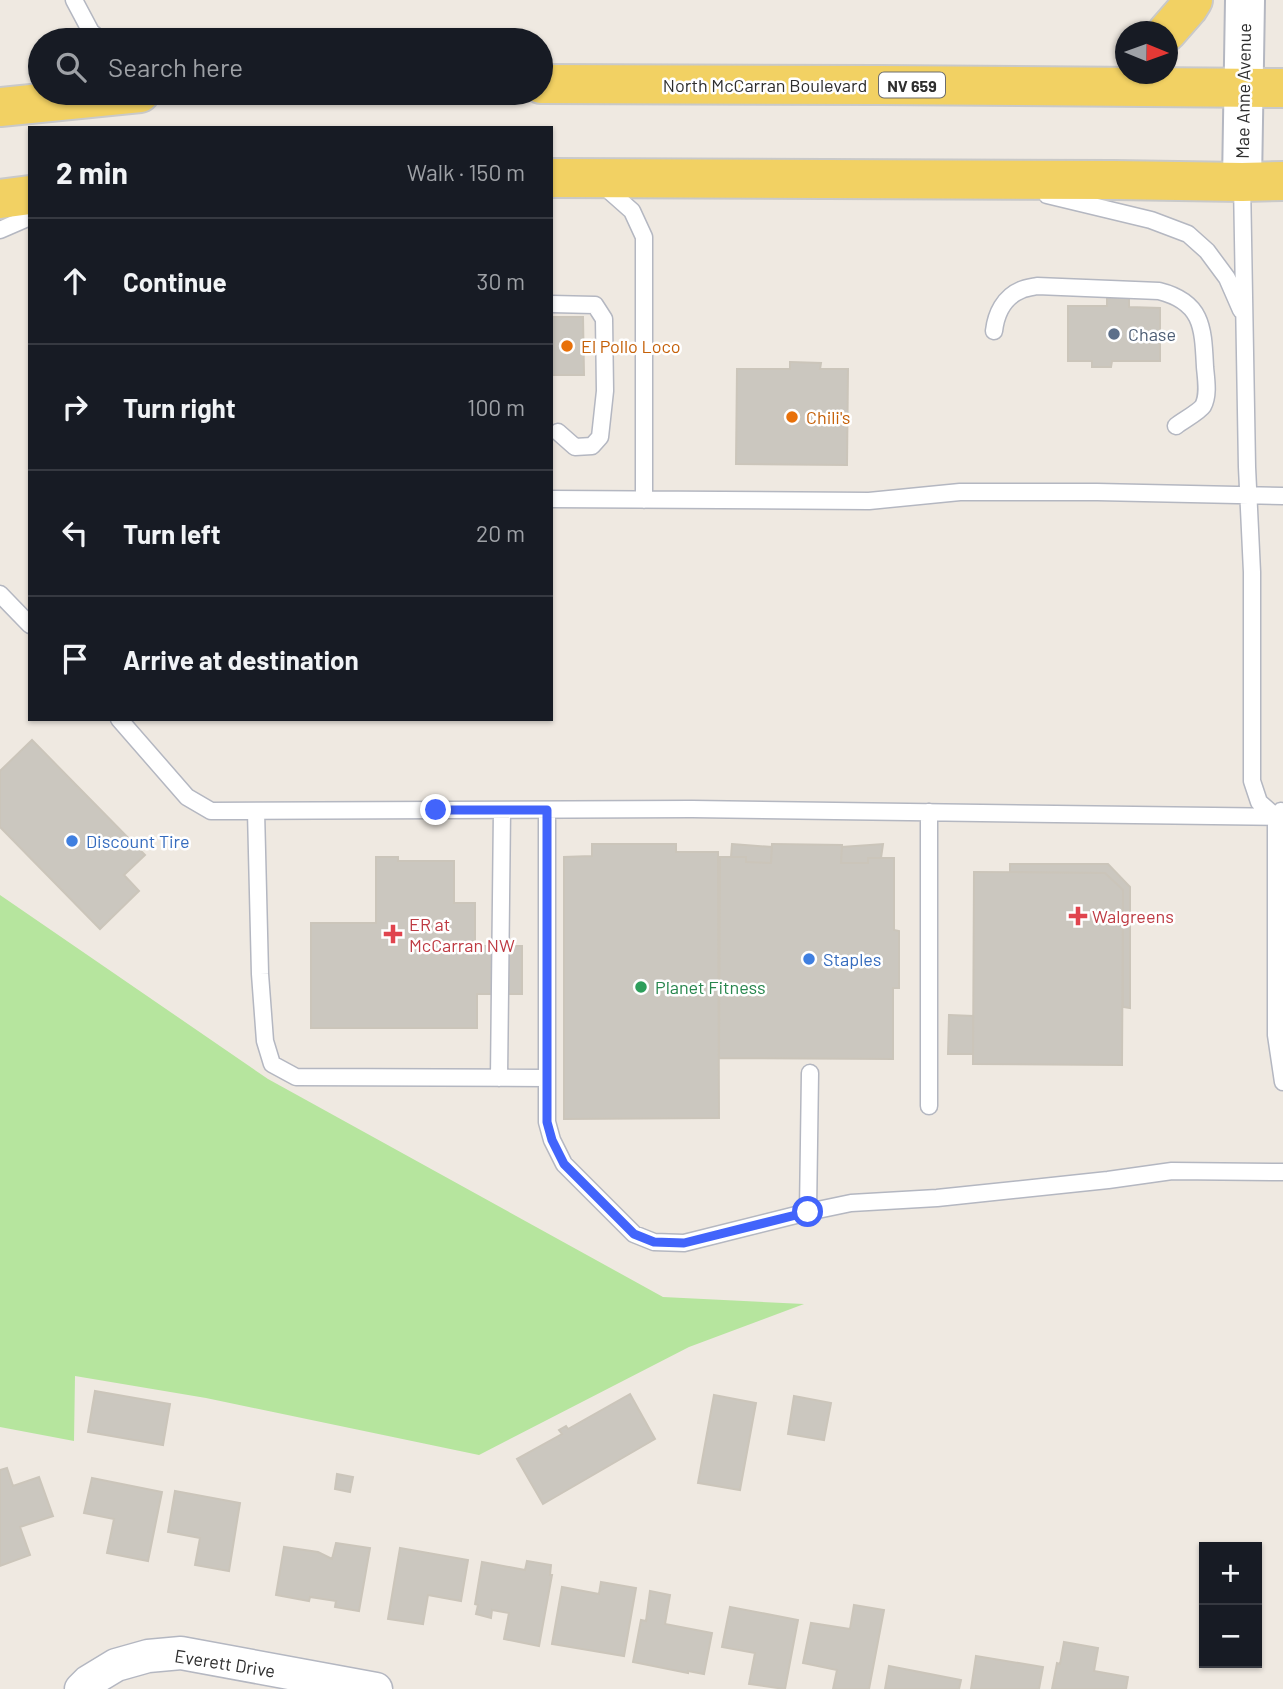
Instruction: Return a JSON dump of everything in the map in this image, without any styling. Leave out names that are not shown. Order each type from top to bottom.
[{"type":"main road","points":[[1177,21],[1193,0]]},
{"type":"main road","name":"Mae Anne Avenue","points":[[1242,182],[1245,0]]},
{"type":"main road","points":[[981,86],[1059,86],[1115,62]]},
{"type":"main road","name":"North McCarran Boulevard","points":[[553,85],[1283,88]]},
{"type":"main road","points":[[0,107],[28,104]]},
{"type":"main road","points":[[565,178],[1283,181]]},
{"type":"main road","points":[[0,199],[28,195]]},
{"type":"street","name":"Everett Drive","points":[[80,1689],[116,1665],[148,1656],[181,1653],[376,1689]]},
{"type":"lane","points":[[74,0],[89,28]]},
{"type":"lane","points":[[565,178],[606,188],[632,211],[644,237],[644,499]]},
{"type":"lane","points":[[973,180],[1139,216],[1188,233],[1207,251],[1227,278],[1244,319]]},
{"type":"lane","points":[[1242,182],[1252,572],[1252,780],[1259,802],[1281,814]]},
{"type":"lane","points":[[0,230],[28,218]]},
{"type":"lane","points":[[994,331],[998,312],[1009,298],[1021,289],[1037,286],[1159,291],[1173,295],[1187,303],[1198,316],[1203,331],[1207,390],[1202,406],[1176,426]]},
{"type":"lane","points":[[553,304],[595,305],[604,319],[605,391],[600,437],[592,446],[575,447],[558,432]]},
{"type":"lane","points":[[553,499],[869,502],[960,492],[1283,496]]},
{"type":"lane","points":[[0,594],[28,623]]},
{"type":"lane","points":[[121,721],[187,797],[211,811],[692,809],[1281,814]]},
{"type":"lane","points":[[499,1078],[502,810]]},
{"type":"lane","points":[[547,810],[547,1122],[552,1140],[564,1164],[634,1234],[654,1242],[684,1243],[851,1203],[937,1198],[1172,1171],[1283,1172]]},
{"type":"lane","points":[[256,811],[260,974],[265,1041],[272,1064],[296,1077],[547,1078]]},
{"type":"lane","points":[[929,812],[929,1106]]},
{"type":"lane","points":[[1281,814],[1276,1035],[1283,1082]]},
{"type":"lane","points":[[808,1212],[810,1073]]},
{"type":"green space","points":[[0,895],[268,1079],[663,1297],[804,1304],[689,1347],[479,1455],[206,1398],[75,1376],[74,1441],[0,1427]]},
{"type":"building","name":"Chase","points":[[1107,295],[1129,295],[1129,307],[1160,308],[1160,361],[1112,361],[1111,367],[1092,367],[1092,361],[1068,361],[1068,306],[1107,306]]},
{"type":"building","name":"El Pollo Loco","points":[[553,317],[583,317],[584,375],[553,375]]},
{"type":"building","name":"Chili's","points":[[790,362],[821,363],[820,369],[848,369],[847,465],[736,464],[737,369],[790,369]]},
{"type":"building","name":"Discount Tire","points":[[32,740],[145,855],[124,875],[139,891],[100,929],[0,827],[0,771]]},
{"type":"building","name":"Planet Fitness","points":[[592,844],[676,844],[676,852],[718,852],[719,1118],[564,1119],[564,857],[592,856]]},
{"type":"building","points":[[732,844],[772,847],[771,863],[746,862],[746,857],[731,857]]},
{"type":"building","name":"Staples","points":[[772,844],[842,845],[841,863],[868,863],[868,858],[894,858],[894,930],[899,931],[899,988],[893,988],[893,1059],[719,1058],[720,857],[746,857],[746,862],[771,863]]},
{"type":"building","points":[[883,844],[881,858],[868,858],[868,863],[841,863],[842,847]]},
{"type":"building","name":"ER at McCarran NW","points":[[376,857],[398,857],[398,861],[454,861],[454,903],[475,903],[475,946],[522,946],[522,994],[477,994],[477,1028],[311,1028],[311,923],[376,923]]},
{"type":"building","points":[[1010,864],[1108,864],[1130,887],[1130,1008],[1123,1007],[1123,890],[1105,873],[1010,872]]},
{"type":"building","name":"Walgreens","points":[[974,872],[1105,873],[1123,890],[1122,1065],[973,1064]]},
{"type":"building","points":[[949,1015],[973,1016],[973,1054],[948,1054]]},
{"type":"building","points":[[95,1391],[170,1404],[163,1445],[88,1432]]},
{"type":"building","points":[[630,1394],[655,1439],[543,1504],[517,1459],[562,1434],[559,1430],[566,1426],[568,1429]]},
{"type":"building","points":[[714,1395],[756,1403],[740,1490],[698,1483]]},
{"type":"building","points":[[794,1396],[831,1403],[824,1440],[788,1434]]},
{"type":"building","points":[[7,1468],[13,1486],[39,1477],[53,1516],[20,1527],[30,1555],[0,1566],[0,1470]]},
{"type":"building","points":[[337,1474],[353,1477],[350,1492],[335,1489]]},
{"type":"building","points":[[92,1478],[162,1492],[148,1561],[107,1553],[114,1519],[84,1513]]},
{"type":"building","points":[[175,1491],[240,1503],[229,1571],[195,1565],[200,1538],[168,1532]]},
{"type":"building","points":[[336,1543],[370,1548],[359,1611],[335,1607],[336,1601],[310,1597],[309,1601],[276,1595],[284,1547],[318,1552],[332,1559]]},
{"type":"building","points":[[400,1548],[468,1560],[461,1601],[428,1595],[423,1624],[388,1619]]},
{"type":"building","points":[[527,1561],[551,1565],[552,1575],[539,1646],[504,1639],[509,1613],[492,1610],[491,1618],[476,1614],[478,1605],[475,1604],[482,1562],[525,1570]]},
{"type":"building","points":[[601,1582],[636,1588],[624,1656],[552,1644],[562,1587],[599,1594]]},
{"type":"building","points":[[650,1591],[670,1595],[665,1624],[712,1633],[704,1674],[633,1662],[641,1620],[646,1621]]},
{"type":"building","points":[[854,1605],[884,1610],[869,1689],[833,1689],[837,1670],[803,1663],[811,1623],[850,1629]]},
{"type":"building","points":[[730,1607],[798,1620],[785,1689],[749,1684],[755,1653],[722,1647]]},
{"type":"building","points":[[1064,1642],[1098,1648],[1094,1671],[1128,1677],[1126,1689],[1052,1689]]},
{"type":"building","points":[[976,1656],[1043,1667],[1039,1689],[971,1689]]},
{"type":"building","points":[[889,1666],[961,1680],[959,1689],[885,1689]]},
{"type":"place","name":"Chase","points":[[1114,334]]},
{"type":"place","name":"El Pollo Loco","points":[[567,346]]},
{"type":"place","name":"Chili's","points":[[792,417]]},
{"type":"place","name":"Discount Tire","points":[[72,841]]},
{"type":"place","name":"Walgreens","points":[[1078,916]]},
{"type":"place","name":"ER at McCarran NW","points":[[393,934]]},
{"type":"place","name":"Staples","points":[[809,959]]},
{"type":"place","name":"Planet Fitness","points":[[641,987]]},
{"type":"route","points":[[436,810],[547,810],[547,1122],[552,1140],[564,1164],[634,1234],[654,1242],[684,1243],[808,1212]]}]
